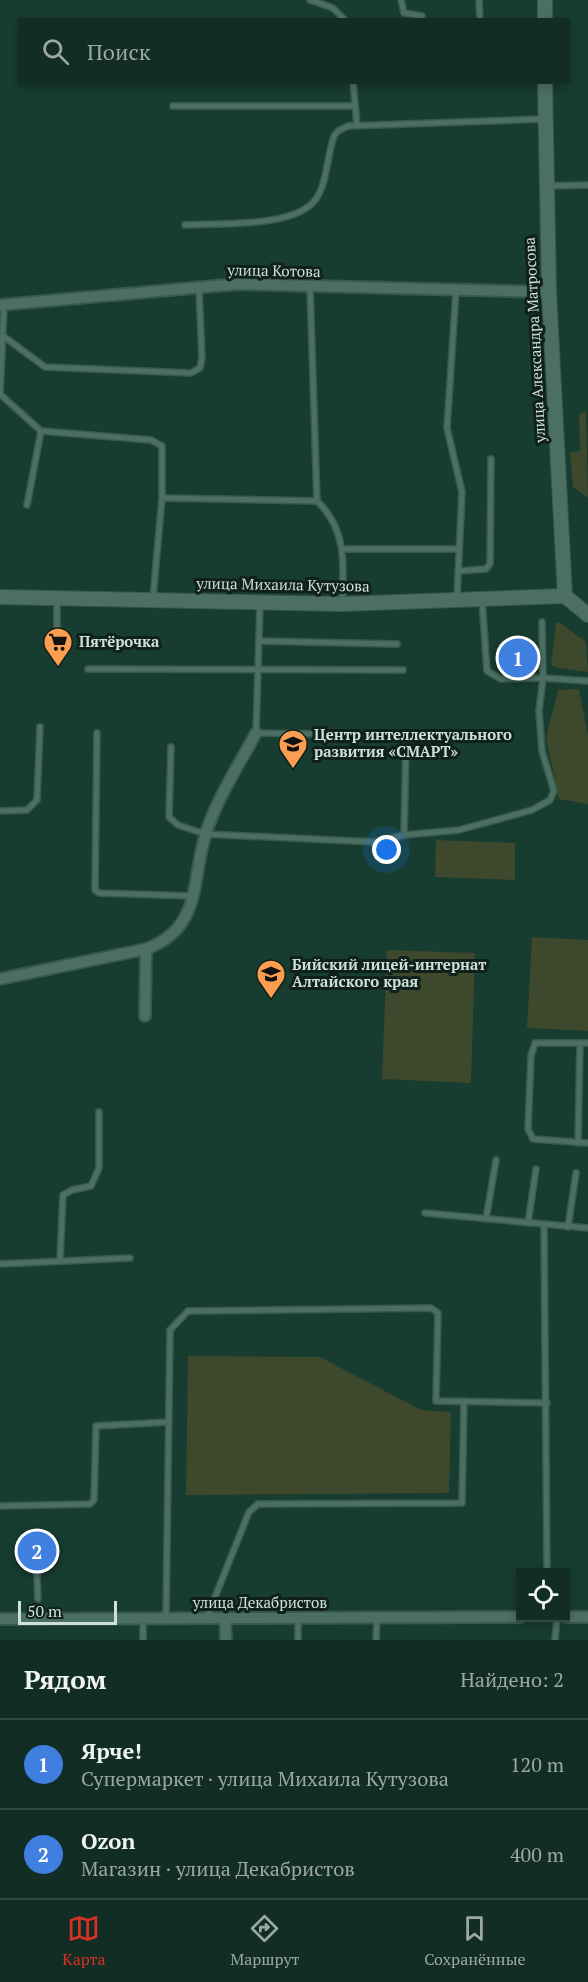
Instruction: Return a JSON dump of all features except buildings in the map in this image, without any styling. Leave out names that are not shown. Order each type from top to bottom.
[{"type":"street","points":[[545,0],[545,18]]},
{"type":"street","name":"улица Александра Матросова","points":[[545,84],[545,186],[549,292],[565,596]]},
{"type":"street","name":"улица Котова","points":[[2,306],[198,285],[549,292]]},
{"type":"street","points":[[565,596],[588,615]]},
{"type":"street","name":"улица Михаила Кутузова","points":[[0,597],[153,598],[342,604],[565,596]]},
{"type":"street","points":[[0,979],[146,949],[165,941],[187,914],[195,896],[205,834],[256,733]]},
{"type":"street","points":[[145,1016],[146,949]]},
{"type":"street","name":"улица Декабристов","points":[[0,1619],[516,1617]]},
{"type":"street","points":[[570,1617],[588,1617]]},
{"type":"street","points":[[225,1618],[226,1640]]},
{"type":"lane","points":[[310,0],[333,8],[343,18]]},
{"type":"lane","points":[[401,0],[404,13],[422,16]]},
{"type":"lane","points":[[479,0],[480,18]]},
{"type":"lane","points":[[353,84],[357,125]]},
{"type":"lane","points":[[173,106],[356,106]]},
{"type":"lane","points":[[186,225],[266,220],[303,211],[318,196],[338,131],[357,125],[545,119]]},
{"type":"lane","points":[[545,186],[588,185]]},
{"type":"lane","points":[[3,336],[45,367],[191,373],[200,368],[202,358],[198,285]]},
{"type":"lane","points":[[310,286],[317,501],[335,521],[343,549],[342,604]]},
{"type":"lane","points":[[456,291],[447,428],[461,482],[462,514],[458,549],[457,600]]},
{"type":"lane","points":[[2,306],[1,395],[40,431],[156,441],[163,449],[162,498],[153,598]]},
{"type":"lane","points":[[27,505],[40,431]]},
{"type":"lane","points":[[458,571],[486,569],[490,564],[491,459]]},
{"type":"lane","points":[[162,498],[317,501]]},
{"type":"lane","points":[[343,549],[458,549]]},
{"type":"lane","points":[[57,597],[57,630]]},
{"type":"lane","points":[[482,598],[487,671],[501,679],[543,678],[588,681]]},
{"type":"lane","points":[[260,602],[256,733],[402,735],[406,744],[404,835]]},
{"type":"lane","points":[[171,747],[169,817],[178,825],[205,834],[376,842],[404,835],[459,830],[532,810],[550,800],[554,791],[542,751],[539,711],[543,678],[542,622]]},
{"type":"lane","points":[[259,640],[397,644]]},
{"type":"lane","points":[[88,669],[402,670]]},
{"type":"lane","points":[[0,811],[27,810],[38,800],[40,727]]},
{"type":"lane","points":[[97,733],[95,890],[99,893],[195,896]]},
{"type":"lane","points":[[588,1043],[541,1041],[532,1048],[528,1129],[533,1139],[588,1143]]},
{"type":"lane","points":[[578,1143],[580,1043]]},
{"type":"lane","points":[[60,1261],[63,1196],[72,1190],[91,1186],[98,1173],[99,1112]]},
{"type":"lane","points":[[486,1219],[496,1160]]},
{"type":"lane","points":[[528,1223],[536,1169]]},
{"type":"lane","points":[[568,1227],[576,1173]]},
{"type":"lane","points":[[425,1213],[588,1228]]},
{"type":"lane","points":[[544,1225],[547,1568]]},
{"type":"lane","points":[[0,1264],[130,1258]]},
{"type":"lane","points":[[166,1618],[170,1330],[184,1314],[193,1310],[431,1308],[438,1313],[436,1401],[547,1403]]},
{"type":"lane","points":[[207,1618],[249,1512],[258,1504],[462,1503],[464,1401]]},
{"type":"lane","points":[[0,1506],[93,1503],[96,1426],[169,1422]]},
{"type":"lane","points":[[36,1554],[38,1599]]},
{"type":"lane","points":[[376,1640],[377,1617]]},
{"type":"lane","points":[[298,1618],[298,1640]]},
{"type":"lane","points":[[143,1619],[143,1640]]},
{"type":"lane","points":[[555,1640],[556,1622]]},
{"type":"green space","points":[[586,411],[588,498],[573,487],[570,452],[580,451],[579,414]]},
{"type":"green space","points":[[559,622],[586,642],[588,672],[554,667],[551,664],[556,623]]},
{"type":"green space","points":[[579,689],[588,736],[588,804],[559,799],[546,738],[558,690]]},
{"type":"green space","points":[[436,840],[515,843],[515,880],[435,877]]},
{"type":"green space","points":[[532,937],[588,940],[588,1031],[527,1028]]},
{"type":"green space","points":[[387,950],[475,953],[471,1083],[382,1079]]},
{"type":"green space","points":[[188,1356],[320,1357],[421,1410],[451,1412],[449,1493],[186,1495]]},
{"type":"place","name":"Ярче!","points":[[518,658]]},
{"type":"place","name":"Пятёрочка","points":[[58,668]]},
{"type":"place","name":"Центр интеллектуального развития «СМАРТ»","points":[[293,770]]},
{"type":"place","name":"Бийский лицей-интернат Алтайского края","points":[[271,1000]]},
{"type":"place","name":"Ozon","points":[[37,1551]]}]
